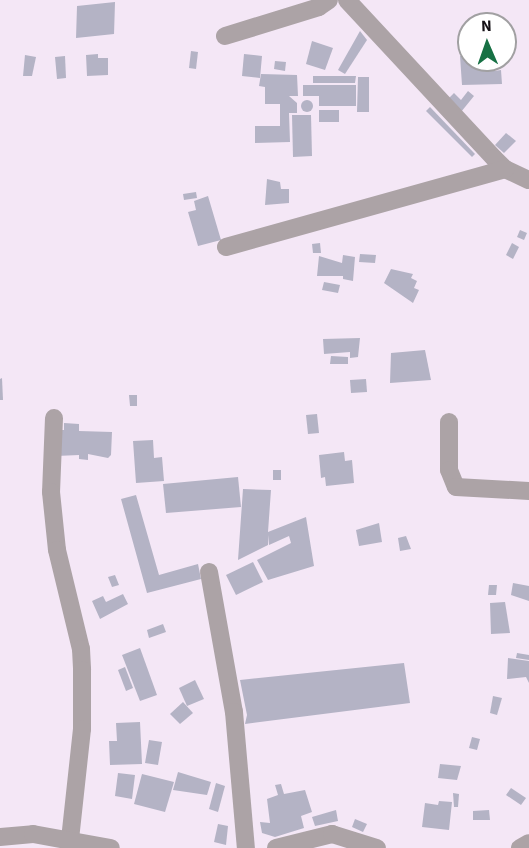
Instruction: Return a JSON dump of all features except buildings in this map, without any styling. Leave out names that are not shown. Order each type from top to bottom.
[{"type":"street","points":[[225,36],[319,7],[329,0]]},
{"type":"street","points":[[347,0],[505,169],[529,180]]},
{"type":"street","points":[[226,247],[505,169]]},
{"type":"street","points":[[54,418],[51,492],[57,550],[82,670],[82,729],[70,839]]},
{"type":"street","points":[[449,422],[449,470],[456,487],[529,491]]},
{"type":"street","points":[[209,572],[234,712],[246,848]]},
{"type":"street","points":[[0,837],[33,834],[111,848]]},
{"type":"street","points":[[276,848],[332,834],[377,848]]},
{"type":"street","points":[[520,848],[529,843]]}]
